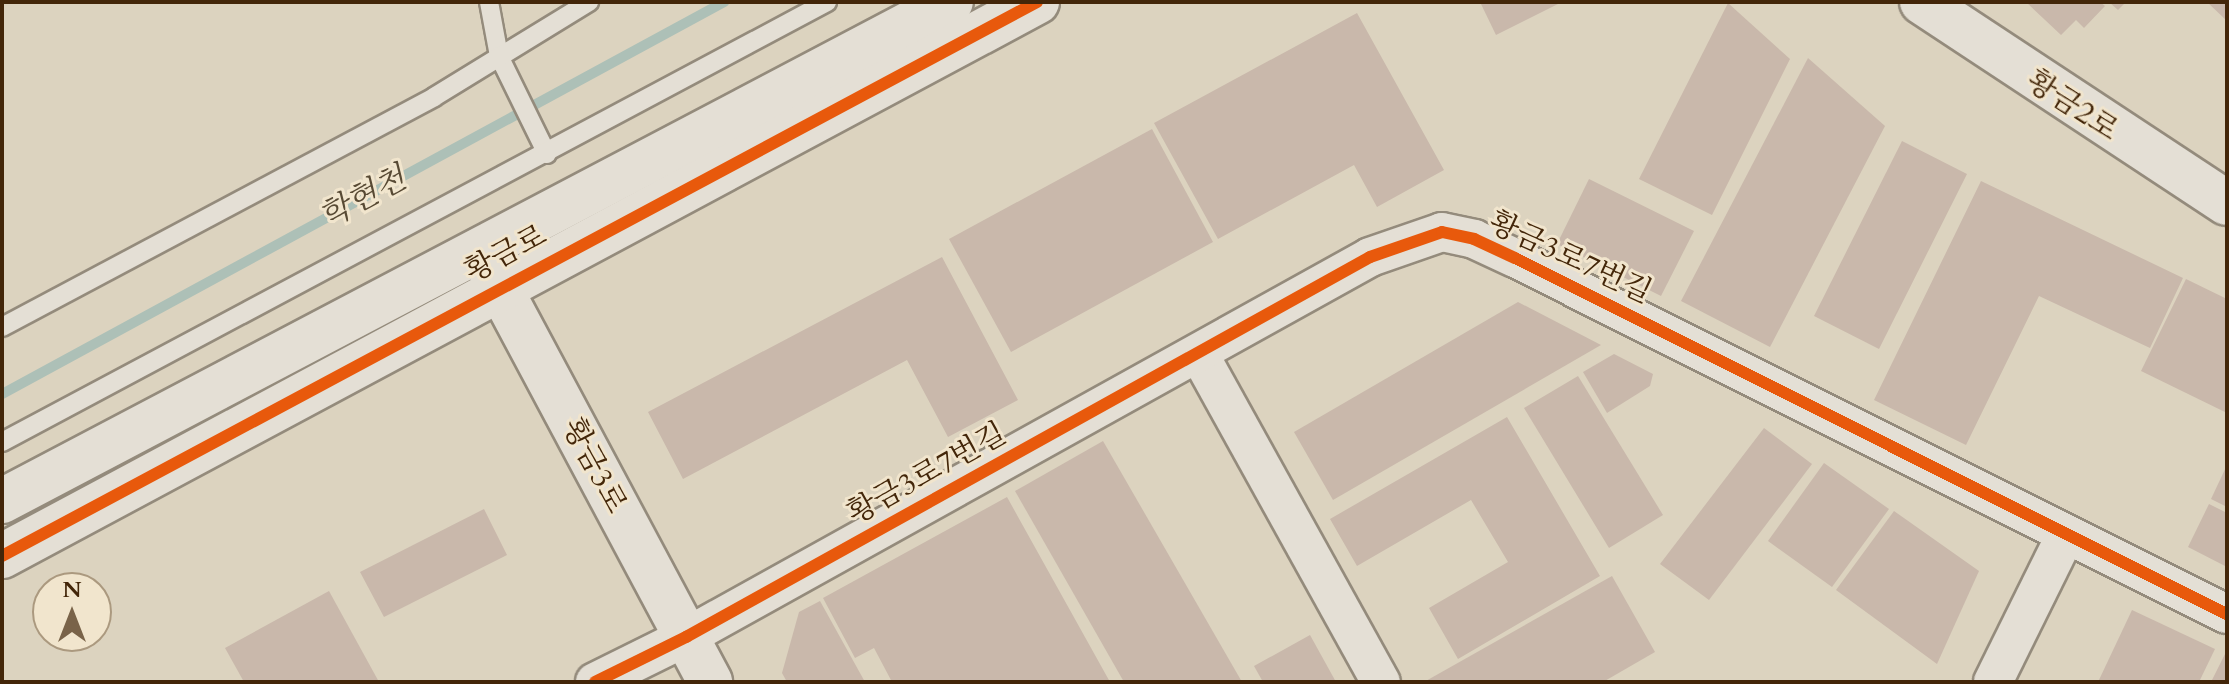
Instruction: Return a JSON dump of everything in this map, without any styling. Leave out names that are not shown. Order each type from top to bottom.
[{"type":"street","name":"황금로","points":[[2,501],[951,2]]},
{"type":"street","name":"황금로","points":[[2,556],[1037,2]]},
{"type":"street","name":"황금2로","points":[[1922,2],[2163,165],[2227,203]]},
{"type":"street","name":"황금3로7번길","points":[[595,682],[686,637],[1370,257],[1442,232],[1515,258],[2227,614]]},
{"type":"street","name":"황금3로","points":[[479,249],[710,682]]},
{"type":"street","points":[[1199,354],[1381,682]]},
{"type":"street","points":[[1993,682],[2066,534]]},
{"type":"lane","points":[[489,2],[499,56],[543,146]]},
{"type":"lane","points":[[2,327],[373,130],[589,2]]},
{"type":"lane","points":[[2,442],[543,146],[827,2]]},
{"type":"building","points":[[1480,2],[1562,2],[1496,35]]},
{"type":"building","points":[[2026,2],[2100,2],[2105,6],[2084,28],[2076,20],[2061,35]]},
{"type":"building","points":[[2109,2],[2126,2],[2118,10]]},
{"type":"building","points":[[2207,2],[2227,2],[2227,21]]},
{"type":"building","points":[[1728,3],[1790,59],[1712,215],[1639,179]]},
{"type":"building","points":[[1357,13],[1444,170],[1377,207],[1354,165],[1218,239],[1154,123]]},
{"type":"building","points":[[1808,58],[1885,126],[1770,347],[1681,301]]},
{"type":"building","points":[[1152,129],[1213,242],[1011,352],[949,239]]},
{"type":"building","points":[[1902,141],[1967,174],[1879,349],[1814,316]]},
{"type":"building","points":[[1589,179],[1694,231],[1661,296],[1557,244]]},
{"type":"building","points":[[1981,181],[2183,278],[2150,348],[2039,296],[1966,445],[1874,400]]},
{"type":"building","points":[[942,257],[1018,400],[948,437],[907,360],[683,479],[648,412]]},
{"type":"building","points":[[2186,279],[2227,299],[2227,413],[2141,371]]},
{"type":"building","points":[[1518,302],[1601,345],[1333,500],[1294,432]]},
{"type":"building","points":[[1614,354],[1653,374],[1650,386],[1607,413],[1583,372]]},
{"type":"building","points":[[1578,376],[1663,515],[1609,548],[1524,408]]},
{"type":"building","points":[[1507,417],[1600,576],[1458,659],[1429,608],[1508,562],[1471,500],[1357,566],[1330,519]]},
{"type":"building","points":[[1764,428],[1812,464],[1709,600],[1660,564]]},
{"type":"building","points":[[1103,441],[1242,682],[1124,682],[1015,491]]},
{"type":"building","points":[[1824,463],[1889,509],[1832,587],[1768,541]]},
{"type":"building","points":[[2227,465],[2227,507],[2211,499]]},
{"type":"building","points":[[1007,497],[1110,682],[892,682],[874,648],[855,658],[823,598]]},
{"type":"building","points":[[2209,504],[2227,513],[2227,567],[2188,547]]},
{"type":"building","points":[[484,509],[507,555],[384,617],[360,572]]},
{"type":"building","points":[[1894,511],[1979,571],[1937,664],[1836,590]]},
{"type":"building","points":[[1612,576],[1655,652],[1603,682],[1424,682]]},
{"type":"building","points":[[329,591],[379,682],[244,682],[225,648]]},
{"type":"building","points":[[820,601],[865,682],[787,682],[782,673],[799,612]]},
{"type":"building","points":[[2132,610],[2215,649],[2199,682],[2098,682]]},
{"type":"building","points":[[1310,635],[1336,682],[1263,682],[1254,666]]},
{"type":"building","points":[[2227,650],[2227,682],[2211,682]]},
{"type":"waterway","name":"학현천","points":[[2,394],[724,2]]},
{"type":"cycle path","points":[[2,556],[1037,2]]},
{"type":"cycle path","points":[[595,682],[686,637],[1370,257],[1442,232],[1474,239],[1515,258],[2227,614]]}]
